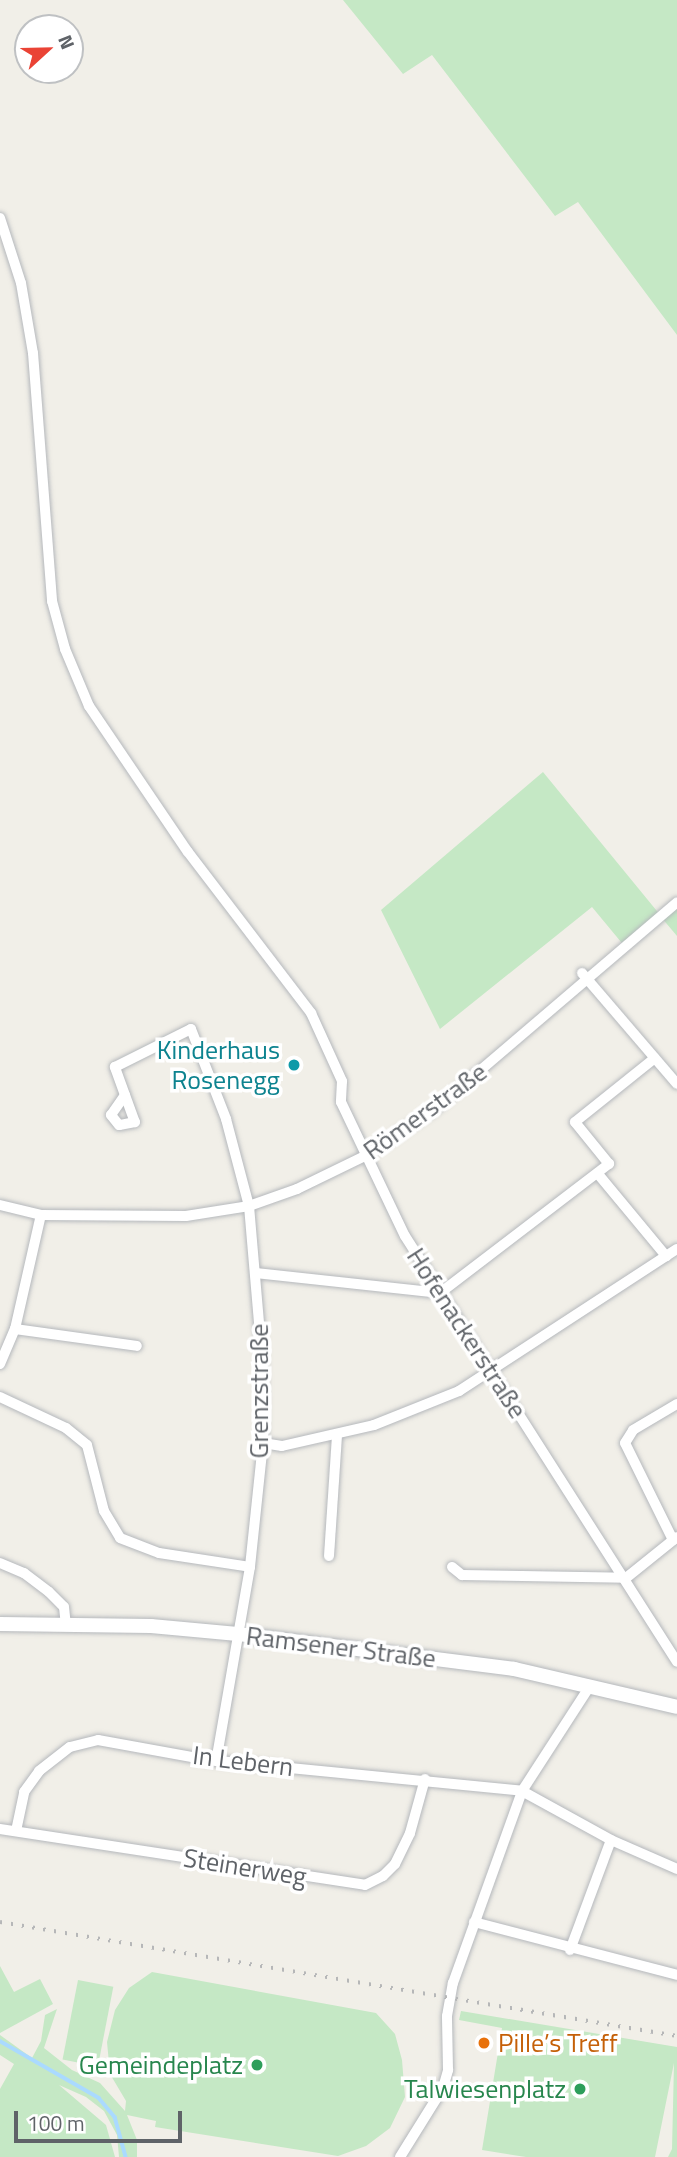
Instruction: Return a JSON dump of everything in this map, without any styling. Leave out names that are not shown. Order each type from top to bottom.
[{"type":"main road","name":"Ramsener Straße","points":[[0,1624],[238,1634],[514,1669],[677,1707]]},
{"type":"street","name":"Hofenackerstraße","points":[[0,218],[28,318],[37,394],[46,566],[65,649],[111,743],[311,1013],[337,1069],[341,1102],[405,1236],[626,1577],[677,1662]]},
{"type":"street","name":"Römerstraße","points":[[0,1205],[41,1216],[186,1216],[248,1206],[365,1156],[473,1080],[585,977],[677,902]]},
{"type":"street","points":[[585,977],[677,1084]]},
{"type":"street","name":"Grenzstraße","points":[[125,1095],[115,1067],[191,1029],[226,1119],[248,1206],[256,1273],[263,1443],[250,1567],[216,1760]]},
{"type":"street","points":[[256,1273],[440,1293],[609,1164],[575,1122],[655,1058]]},
{"type":"street","points":[[598,1174],[666,1256]]},
{"type":"street","points":[[0,1364],[15,1329],[41,1216]]},
{"type":"street","points":[[263,1443],[282,1446],[337,1434],[410,1410],[492,1372],[677,1249]]},
{"type":"street","points":[[15,1329],[137,1346]]},
{"type":"street","points":[[0,1397],[66,1428],[87,1445],[104,1511],[120,1538],[159,1553],[250,1567]]},
{"type":"street","points":[[452,1567],[462,1575],[626,1577],[675,1539],[625,1443],[633,1430],[677,1404]]},
{"type":"street","points":[[329,1556],[337,1434]]},
{"type":"street","points":[[0,1563],[24,1573],[64,1606],[66,1625]]},
{"type":"street","points":[[400,2157],[443,2088],[448,2070],[449,1999],[522,1791],[590,1686]]},
{"type":"street","name":"In Lebern","points":[[16,1831],[29,1783],[52,1759],[83,1742],[111,1741],[216,1760],[425,1779],[522,1791]]},
{"type":"street","name":"Steinerweg","points":[[0,1829],[365,1885],[383,1876],[395,1864],[410,1833],[425,1779]]},
{"type":"street","points":[[522,1791],[611,1840],[677,1869]]},
{"type":"street","points":[[570,1950],[611,1840]]},
{"type":"street","points":[[474,1922],[570,1950],[677,1975]]},
{"type":"green space","points":[[343,0],[677,0],[677,335],[578,202],[555,216],[432,55],[403,74]]},
{"type":"green space","points":[[543,772],[661,916],[677,902],[677,936],[661,917],[626,948],[592,907],[440,1029],[381,910]]},
{"type":"green space","points":[[0,1966],[14,1992],[40,1979],[53,2004],[0,2033]]},
{"type":"green space","points":[[152,1972],[376,2013],[395,2034],[402,2060],[405,2097],[390,2128],[366,2146],[338,2156],[155,2127],[156,2121],[127,2115],[137,2140],[137,2157],[119,2157],[117,2135],[104,2111],[86,2097],[59,2085],[106,2125],[115,2157],[0,2157],[0,2089],[14,2064],[0,2055],[0,2035],[32,2058],[41,2041],[45,2015],[57,2009],[44,2048],[72,2070],[100,2083],[125,2111],[126,2101],[110,2074],[107,2042],[115,2010],[129,1988]]},
{"type":"green space","points":[[78,1980],[113,1987],[98,2066],[63,2060]]},
{"type":"green space","name":"Talwiesenplatz","points":[[461,2011],[677,2047],[677,2157],[668,2157],[672,2149],[674,2063],[655,2157],[526,2157],[482,2150],[502,2028],[459,2020]]},
{"type":"waterway","points":[[0,2041],[99,2098],[115,2117],[126,2157]]},
{"type":"railway","points":[[0,1922],[677,2036]]},
{"type":"place","name":"Kinderhaus Rosenegg","points":[[294,1065]]},
{"type":"place","name":"Pille’s Treff","points":[[484,2043]]},
{"type":"place","name":"Gemeindeplatz","points":[[257,2065]]},
{"type":"place","name":"Talwiesenplatz","points":[[580,2089]]}]
